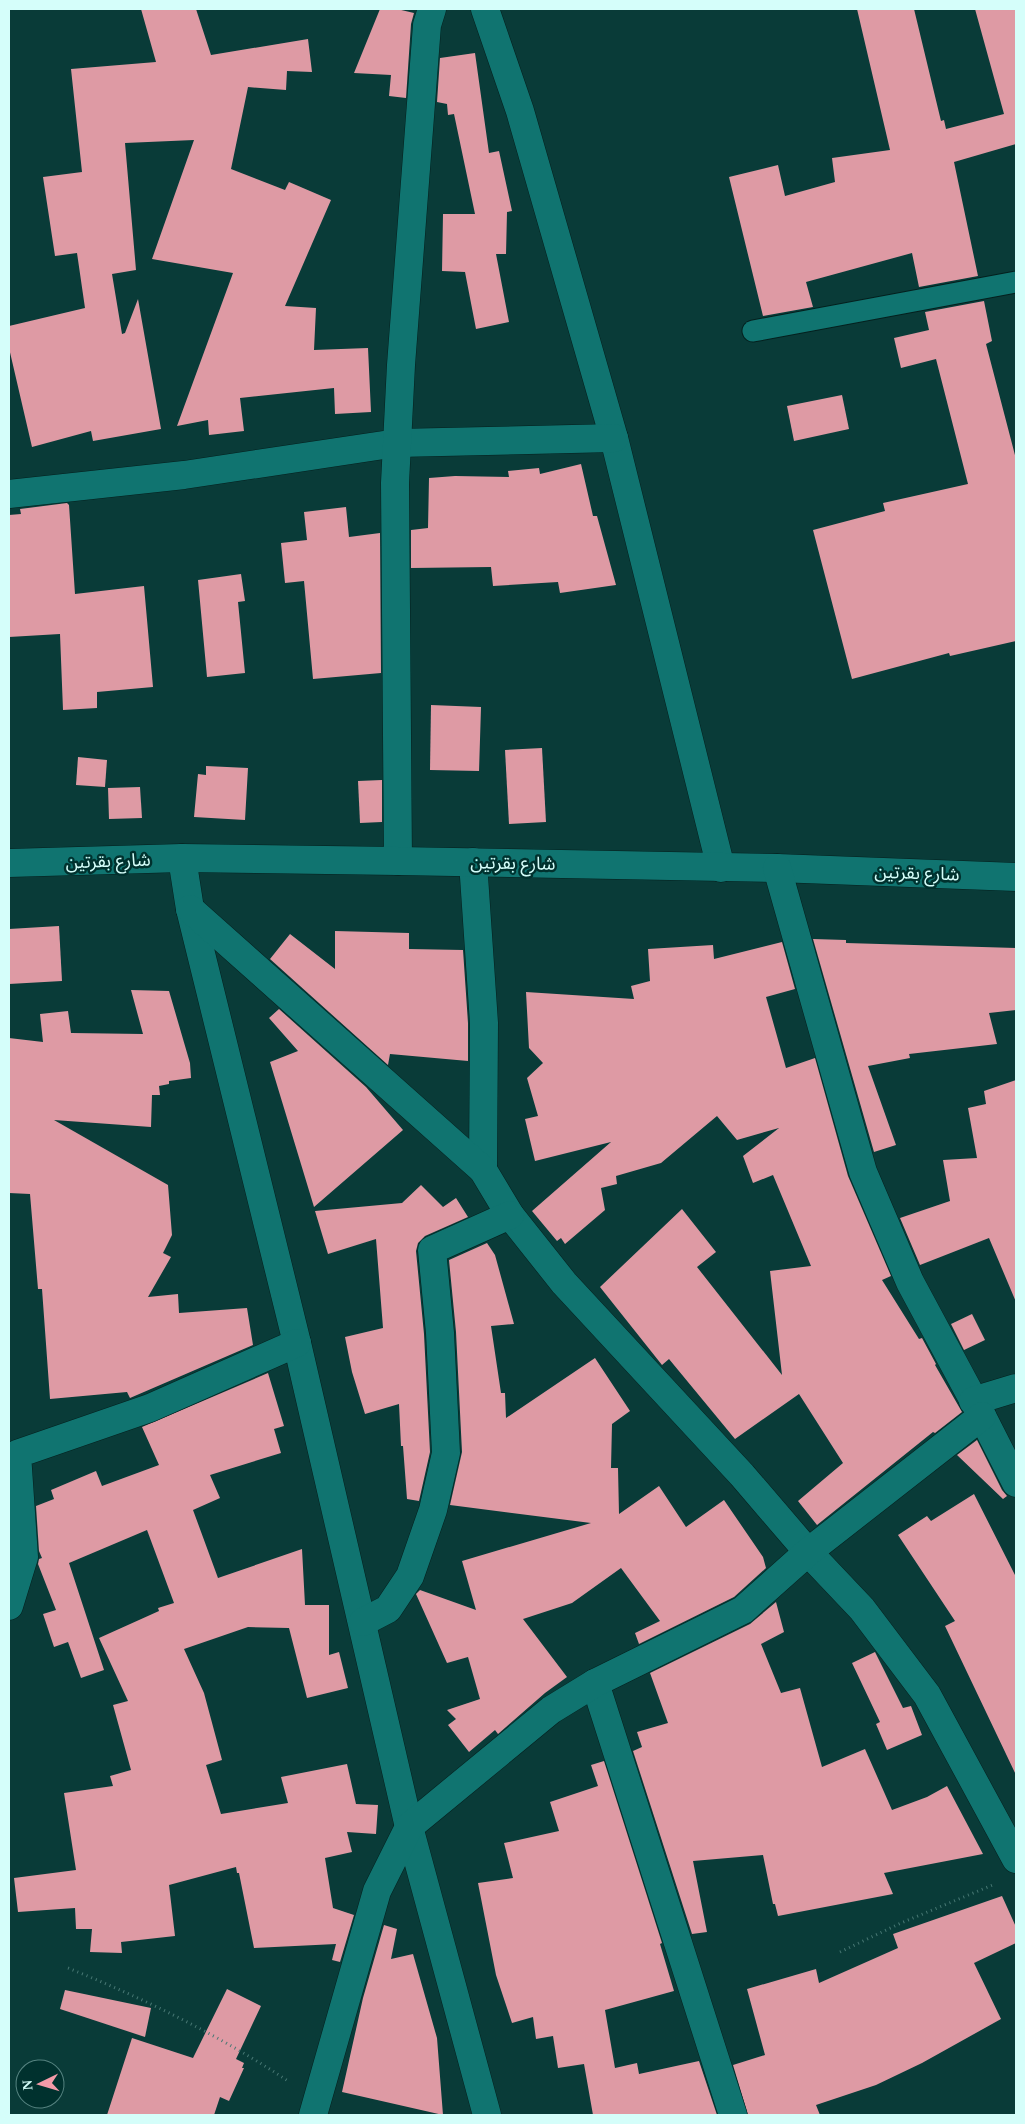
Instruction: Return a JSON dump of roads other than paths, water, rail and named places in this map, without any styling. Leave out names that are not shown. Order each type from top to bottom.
[{"type":"street","points":[[398,861],[395,492],[401,365],[427,25],[432,9]]},
{"type":"street","points":[[485,9],[520,111],[614,438],[721,868]]},
{"type":"street","points":[[9,494],[184,475],[397,443],[614,438]]},
{"type":"street","points":[[182,858],[190,909],[297,1343],[409,1827],[487,2115]]},
{"type":"street","name":"شارع بقرتين","points":[[9,864],[182,858],[777,868],[1016,877]]},
{"type":"street","points":[[473,862],[484,1023],[483,1170]]},
{"type":"street","points":[[777,868],[863,1172],[910,1282],[1016,1483]]},
{"type":"street","points":[[190,909],[483,1170],[510,1214],[564,1283],[742,1475],[808,1552],[862,1609],[927,1695],[1016,1859]]},
{"type":"street","points":[[363,1622],[388,1609],[410,1576],[433,1510],[446,1453],[440,1333],[432,1250],[510,1214]]},
{"type":"street","points":[[9,1606],[24,1556],[17,1454],[150,1408],[297,1343]]},
{"type":"street","points":[[315,2108],[377,1890],[409,1827],[550,1710],[594,1683],[744,1610],[808,1552],[978,1408],[1016,1388]]},
{"type":"street","points":[[594,1683],[733,2115]]},
{"type":"lane","points":[[753,331],[1016,282]]}]
